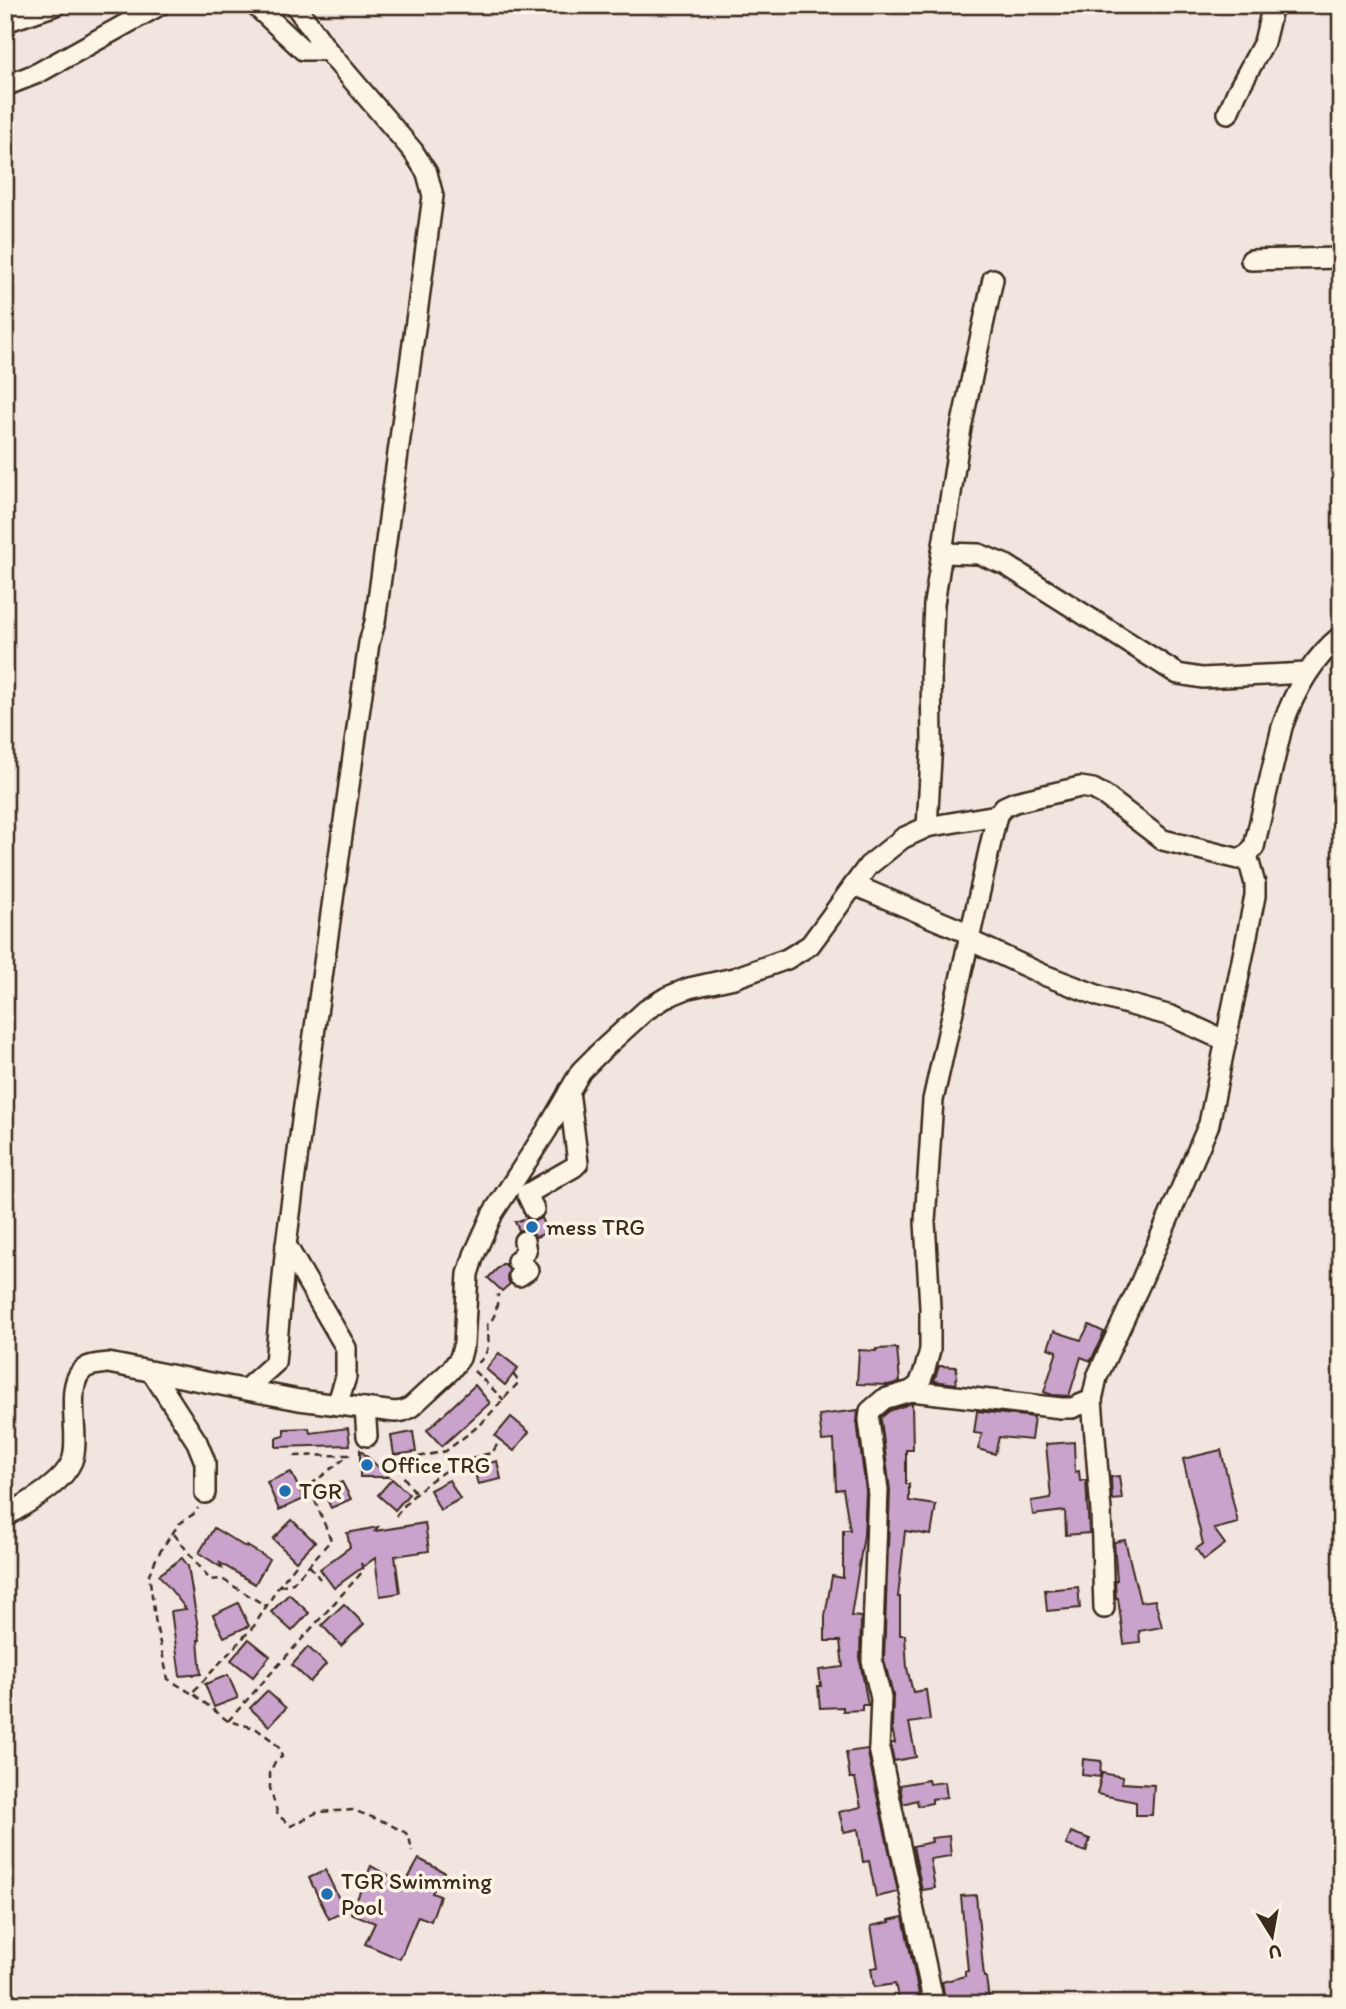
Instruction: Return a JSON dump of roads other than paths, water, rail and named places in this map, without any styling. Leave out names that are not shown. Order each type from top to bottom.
[{"type":"street","points":[[5,22],[56,5]]},
{"type":"street","points":[[5,86],[38,73],[160,5]]},
{"type":"street","points":[[255,5],[303,50],[327,50]]},
{"type":"street","points":[[246,1389],[275,1363],[286,1245],[433,196],[427,173],[412,151],[327,50],[295,5]]},
{"type":"street","points":[[1228,113],[1264,42],[1273,5]]},
{"type":"street","points":[[1251,260],[1341,258]]},
{"type":"street","points":[[927,827],[932,741],[934,604],[961,428],[993,279]]},
{"type":"street","points":[[942,553],[979,554],[1006,565],[1178,674],[1202,678],[1307,673]]},
{"type":"street","points":[[934,2004],[879,1748],[881,1698],[872,1661],[878,1490],[869,1420],[870,1410],[884,1399],[911,1391],[919,1385],[930,1350],[925,1222],[933,1100],[997,815],[1004,807],[1015,802],[1080,787],[1093,789],[1163,840],[1239,859],[1247,855],[1254,848],[1282,726],[1289,708],[1307,673],[1337,639],[1341,622]]},
{"type":"street","points":[[5,1517],[46,1490],[64,1474],[72,1461],[75,1446],[73,1386],[86,1367],[108,1363],[337,1405],[395,1412],[411,1407],[450,1371],[460,1358],[468,1303],[468,1274],[474,1255],[493,1213],[547,1130],[581,1071],[646,1010],[667,997],[689,988],[734,978],[787,959],[810,945],[868,866],[904,838],[927,827],[997,815]]},
{"type":"street","points":[[1104,1608],[1101,1511],[1092,1400],[1097,1377],[1209,1124],[1255,896],[1255,884],[1247,855]]},
{"type":"street","points":[[854,885],[970,937],[1044,975],[1102,997],[1171,1016],[1226,1041]]},
{"type":"street","points":[[534,1209],[527,1194],[578,1163],[569,1091]]},
{"type":"street","points":[[519,1276],[528,1270],[517,1261],[526,1251],[524,1241]]},
{"type":"street","points":[[286,1245],[346,1348],[346,1377],[337,1405]]},
{"type":"street","points":[[152,1372],[197,1442],[205,1462],[205,1493]]},
{"type":"street","points":[[911,1391],[1061,1408],[1072,1408],[1092,1400]]},
{"type":"street","points":[[365,1408],[367,1436]]},
{"type":"place","name":"mess TRG","points":[[532,1227]]},
{"type":"place","name":"Office TRG","points":[[367,1465]]},
{"type":"place","name":"TGR","points":[[285,1491]]},
{"type":"place","name":"TGR Swimming Pool","points":[[327,1894]]}]
